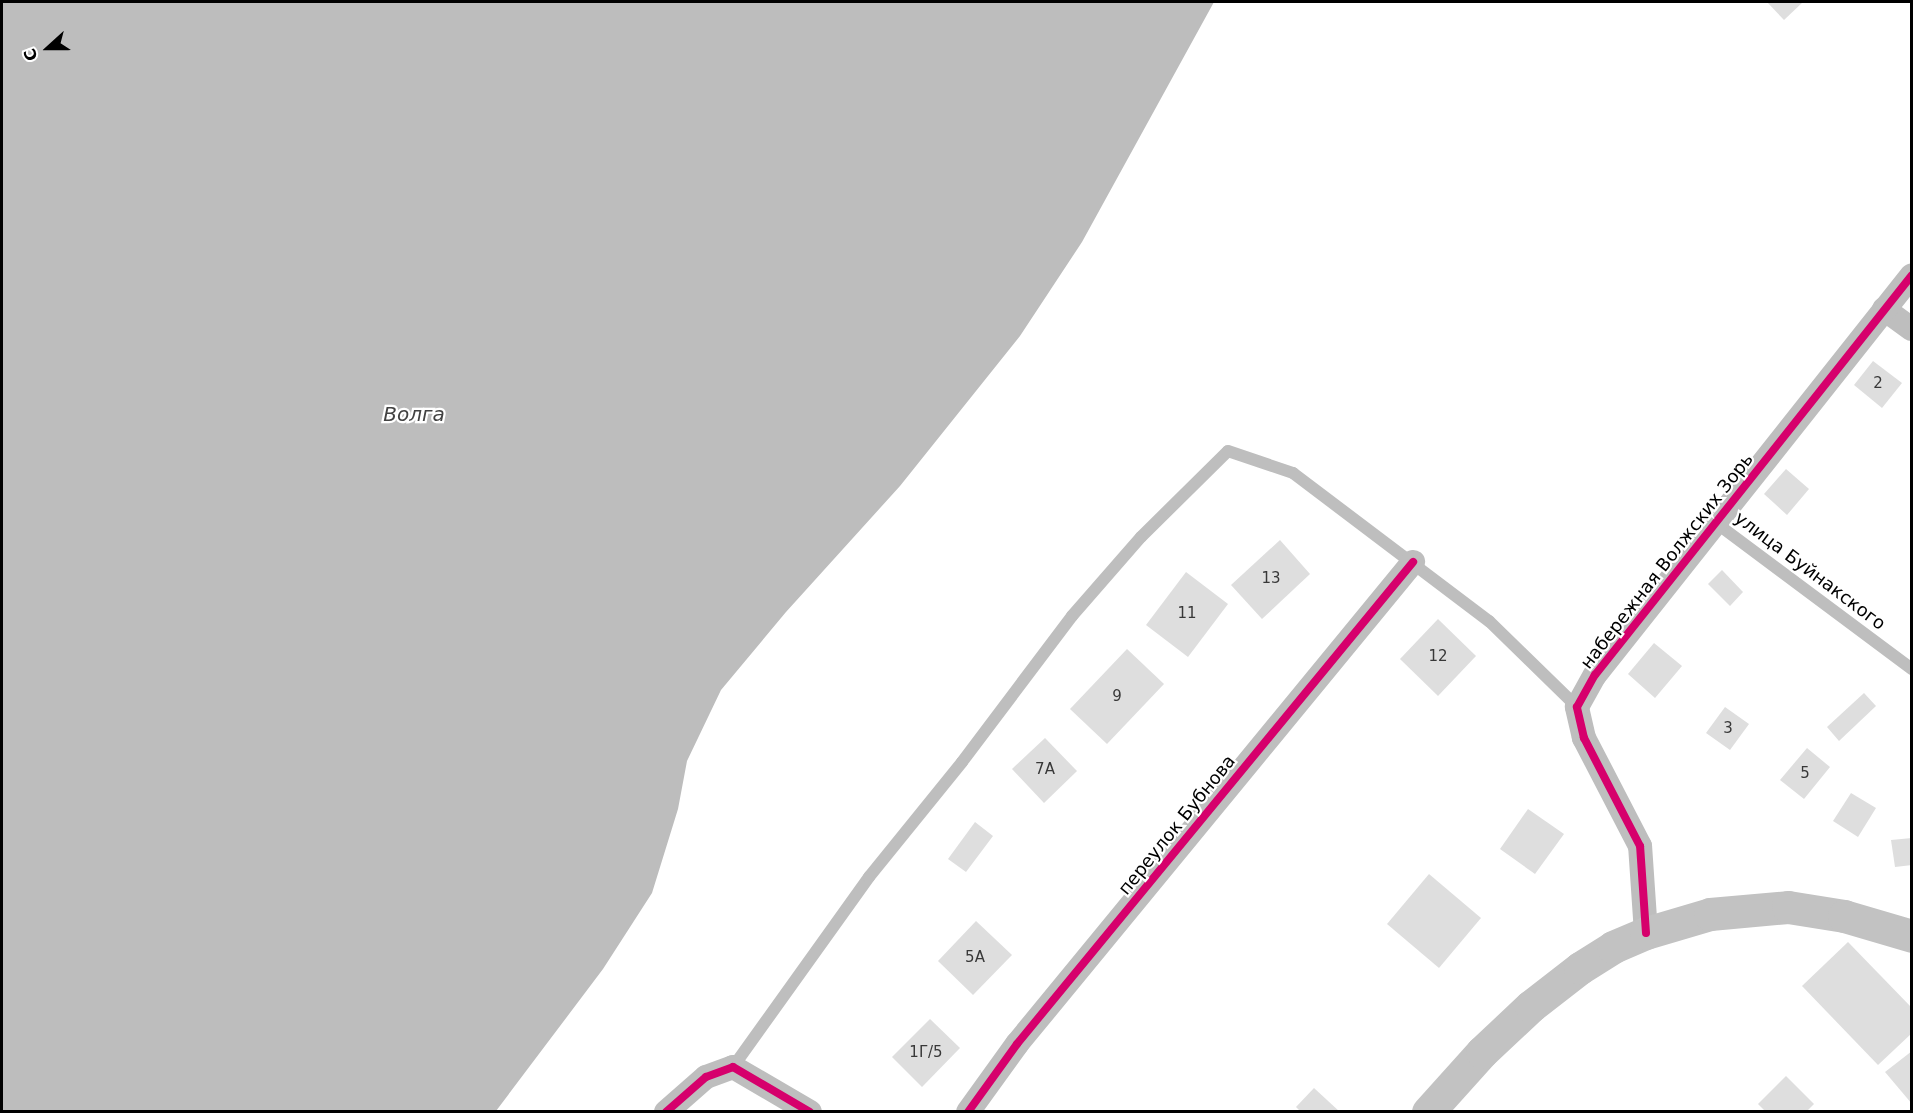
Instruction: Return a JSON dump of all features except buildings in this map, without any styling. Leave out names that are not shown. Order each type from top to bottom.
[{"type":"street","name":"набережная Волжских Зорь","points":[[1577,707],[1595,675],[1911,275]]},
{"type":"street","points":[[1884,309],[1911,329]]},
{"type":"street","name":"переулок Бубнова","points":[[968,1112],[1024,1034],[1413,562]]},
{"type":"street","points":[[1577,707],[1584,738],[1640,846],[1646,933]]},
{"type":"street","points":[[1428,1112],[1482,1052],[1531,1006],[1605,952],[1646,933],[1710,914],[1788,907],[1844,916],[1911,936]]},
{"type":"street","points":[[666,1112],[706,1077],[733,1067],[810,1112]]},
{"type":"lane","points":[[733,1067],[869,877],[962,762],[1072,615],[1140,537],[1227,452],[1293,473],[1489,621],[1577,707]]},
{"type":"lane","name":"улица Буйнакского","points":[[1716,523],[1911,669]]},
{"type":"water","name":"Волга","points":[[2,2],[1214,2],[1082,242],[1020,336],[900,486],[786,612],[721,690],[687,761],[678,809],[652,893],[603,969],[496,1111],[2,1111]]},
{"type":"cycle path","points":[[1646,933],[1640,846],[1584,738],[1577,707],[1595,675],[1912,275]]},
{"type":"cycle path","points":[[968,1112],[1017,1044],[1413,562]]},
{"type":"cycle path","points":[[666,1112],[706,1077],[733,1067],[810,1112]]}]
